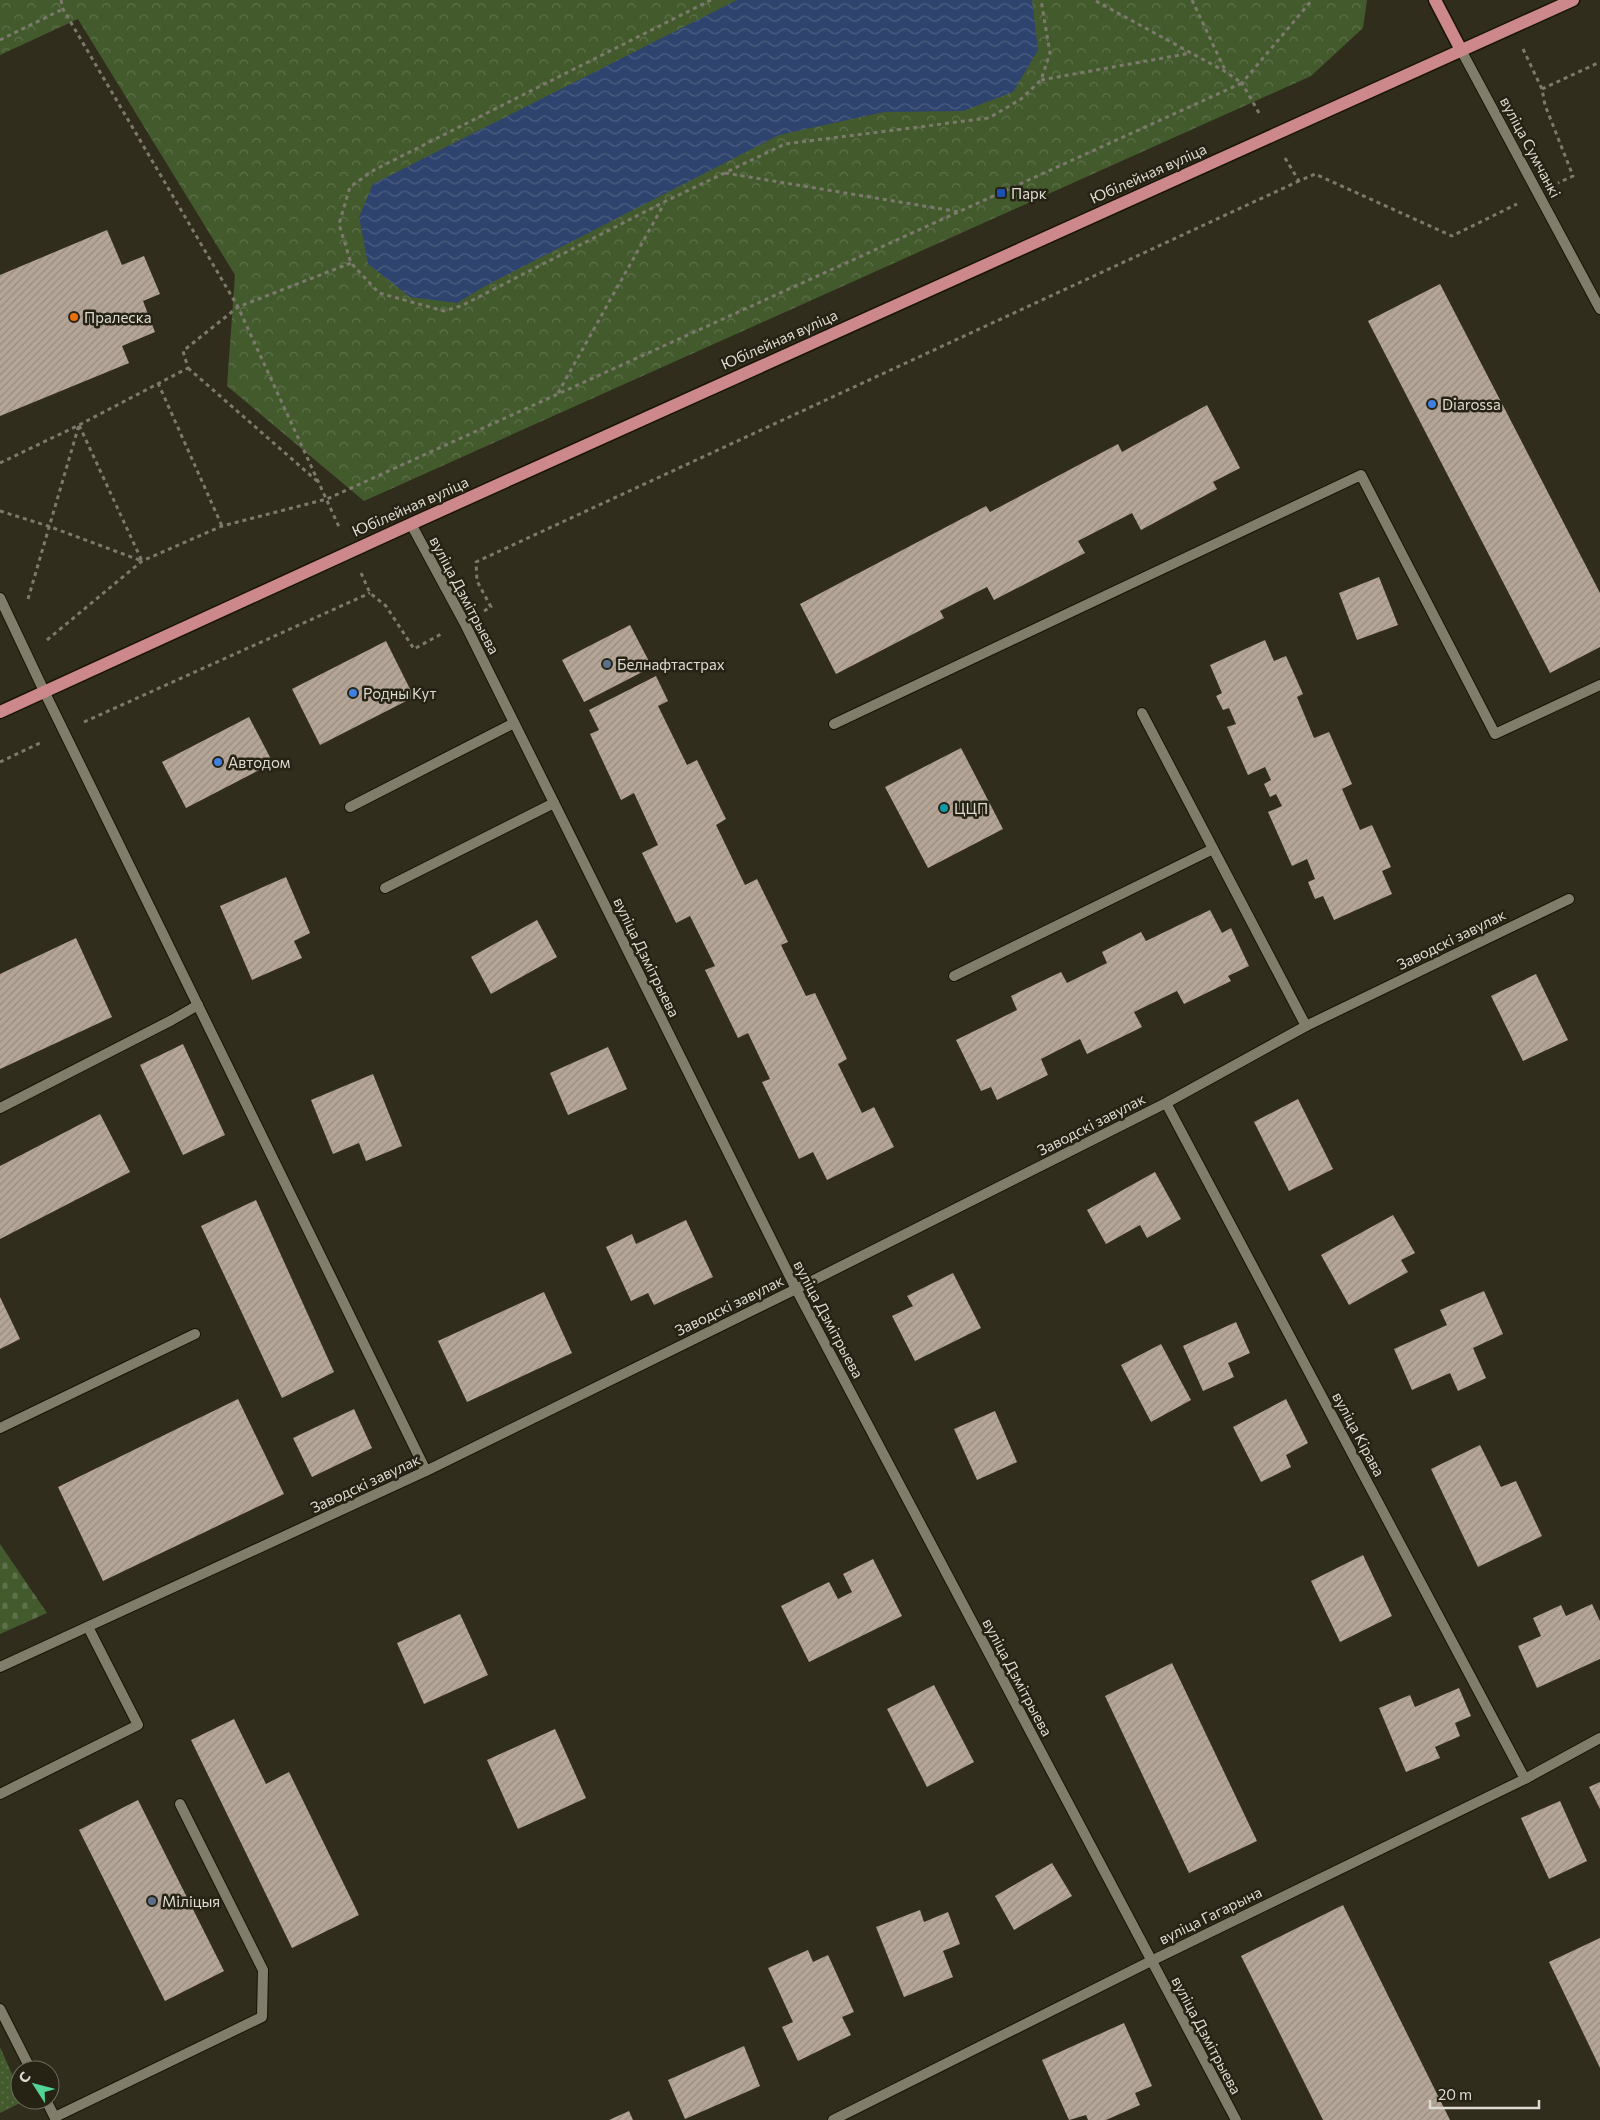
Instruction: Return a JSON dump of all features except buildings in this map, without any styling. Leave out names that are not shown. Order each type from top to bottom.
[{"type":"main road","name":"вуліца Сумчанкі","points":[[1435,0],[1461,50]]},
{"type":"main road","name":"Юбілейная вуліца","points":[[0,712],[411,524],[1573,0]]},
{"type":"street","name":"вуліца Сумчанкі","points":[[1461,50],[1600,309]]},
{"type":"street","points":[[834,724],[1361,474],[1495,734],[1600,685]]},
{"type":"street","name":"вуліца Дзмітрыева","points":[[411,524],[464,622],[796,1289],[1236,2120]]},
{"type":"street","points":[[0,598],[426,1471]]},
{"type":"street","points":[[1142,713],[1306,1026]]},
{"type":"street","points":[[350,807],[514,723]]},
{"type":"street","points":[[385,888],[554,803]]},
{"type":"street","points":[[954,976],[1213,849]]},
{"type":"street","name":"Заводскі завулак","points":[[0,1667],[426,1471],[796,1289],[1166,1103],[1306,1026],[1569,899]]},
{"type":"street","points":[[0,1108],[172,1020],[198,1004]]},
{"type":"street","name":"вуліца Кірава","points":[[1166,1103],[1525,1778]]},
{"type":"street","points":[[0,1428],[195,1334]]},
{"type":"street","points":[[0,1794],[138,1725],[88,1627]]},
{"type":"street","name":"вуліца Гагарына","points":[[834,2120],[1151,1961],[1525,1778],[1600,1738]]},
{"type":"street","points":[[55,2119],[262,2017],[263,1970],[180,1804]]},
{"type":"street","points":[[0,2010],[26,2060]]},
{"type":"path","points":[[61,0],[64,9],[238,307],[327,499]]},
{"type":"path","points":[[711,0],[374,170],[350,187],[339,224],[351,263],[379,292],[444,311],[461,306],[664,202],[785,144],[989,118],[1021,99],[1041,80],[1050,53],[1041,0]]},
{"type":"path","points":[[1094,0],[1226,72],[1242,83],[1299,181]]},
{"type":"path","points":[[1192,0],[1226,72]]},
{"type":"path","points":[[26,652],[42,645],[142,561],[222,526],[327,499],[1242,83],[1312,0]]},
{"type":"path","points":[[0,40],[64,9]]},
{"type":"path","points":[[0,762],[64,731],[370,593],[386,606],[414,649],[491,607],[477,581],[476,562],[1315,174],[1452,236],[1573,176],[1545,105],[1542,89],[1512,27]]},
{"type":"path","points":[[1041,80],[1191,53]]},
{"type":"path","points":[[1542,89],[1600,62]]},
{"type":"path","points":[[724,173],[960,212]]},
{"type":"path","points":[[558,393],[664,202]]},
{"type":"path","points":[[320,483],[188,368],[183,351],[238,307],[351,263]]},
{"type":"path","points":[[0,463],[79,425],[188,368]]},
{"type":"path","points":[[158,383],[222,526]]},
{"type":"path","points":[[28,601],[48,526],[79,425]]},
{"type":"path","points":[[79,425],[142,561]]},
{"type":"path","points":[[0,511],[48,526],[142,561]]},
{"type":"green space","points":[[0,0],[1367,0],[1363,28],[1311,76],[364,501],[227,386],[235,275],[78,19],[0,55]]},
{"type":"green space","points":[[0,1544],[47,1613],[0,1634]]},
{"type":"green space","points":[[0,2047],[10,2070],[10,2108],[0,2113]]},
{"type":"water","points":[[737,0],[1032,0],[1038,50],[1013,92],[963,111],[884,112],[779,135],[485,286],[457,303],[410,297],[368,264],[359,217],[373,184]]},
{"type":"place","name":"Парк","points":[[1001,193]]},
{"type":"place","name":"Пралеска","points":[[74,317]]},
{"type":"place","name":"Diarossa","points":[[1432,404]]},
{"type":"place","name":"Белнафтастрах","points":[[607,664]]},
{"type":"place","name":"Родны Кут","points":[[353,693]]},
{"type":"place","name":"Автодом","points":[[218,762]]},
{"type":"place","name":"ЦЦП","points":[[944,808]]},
{"type":"place","name":"Міліцыя","points":[[152,1901]]}]
